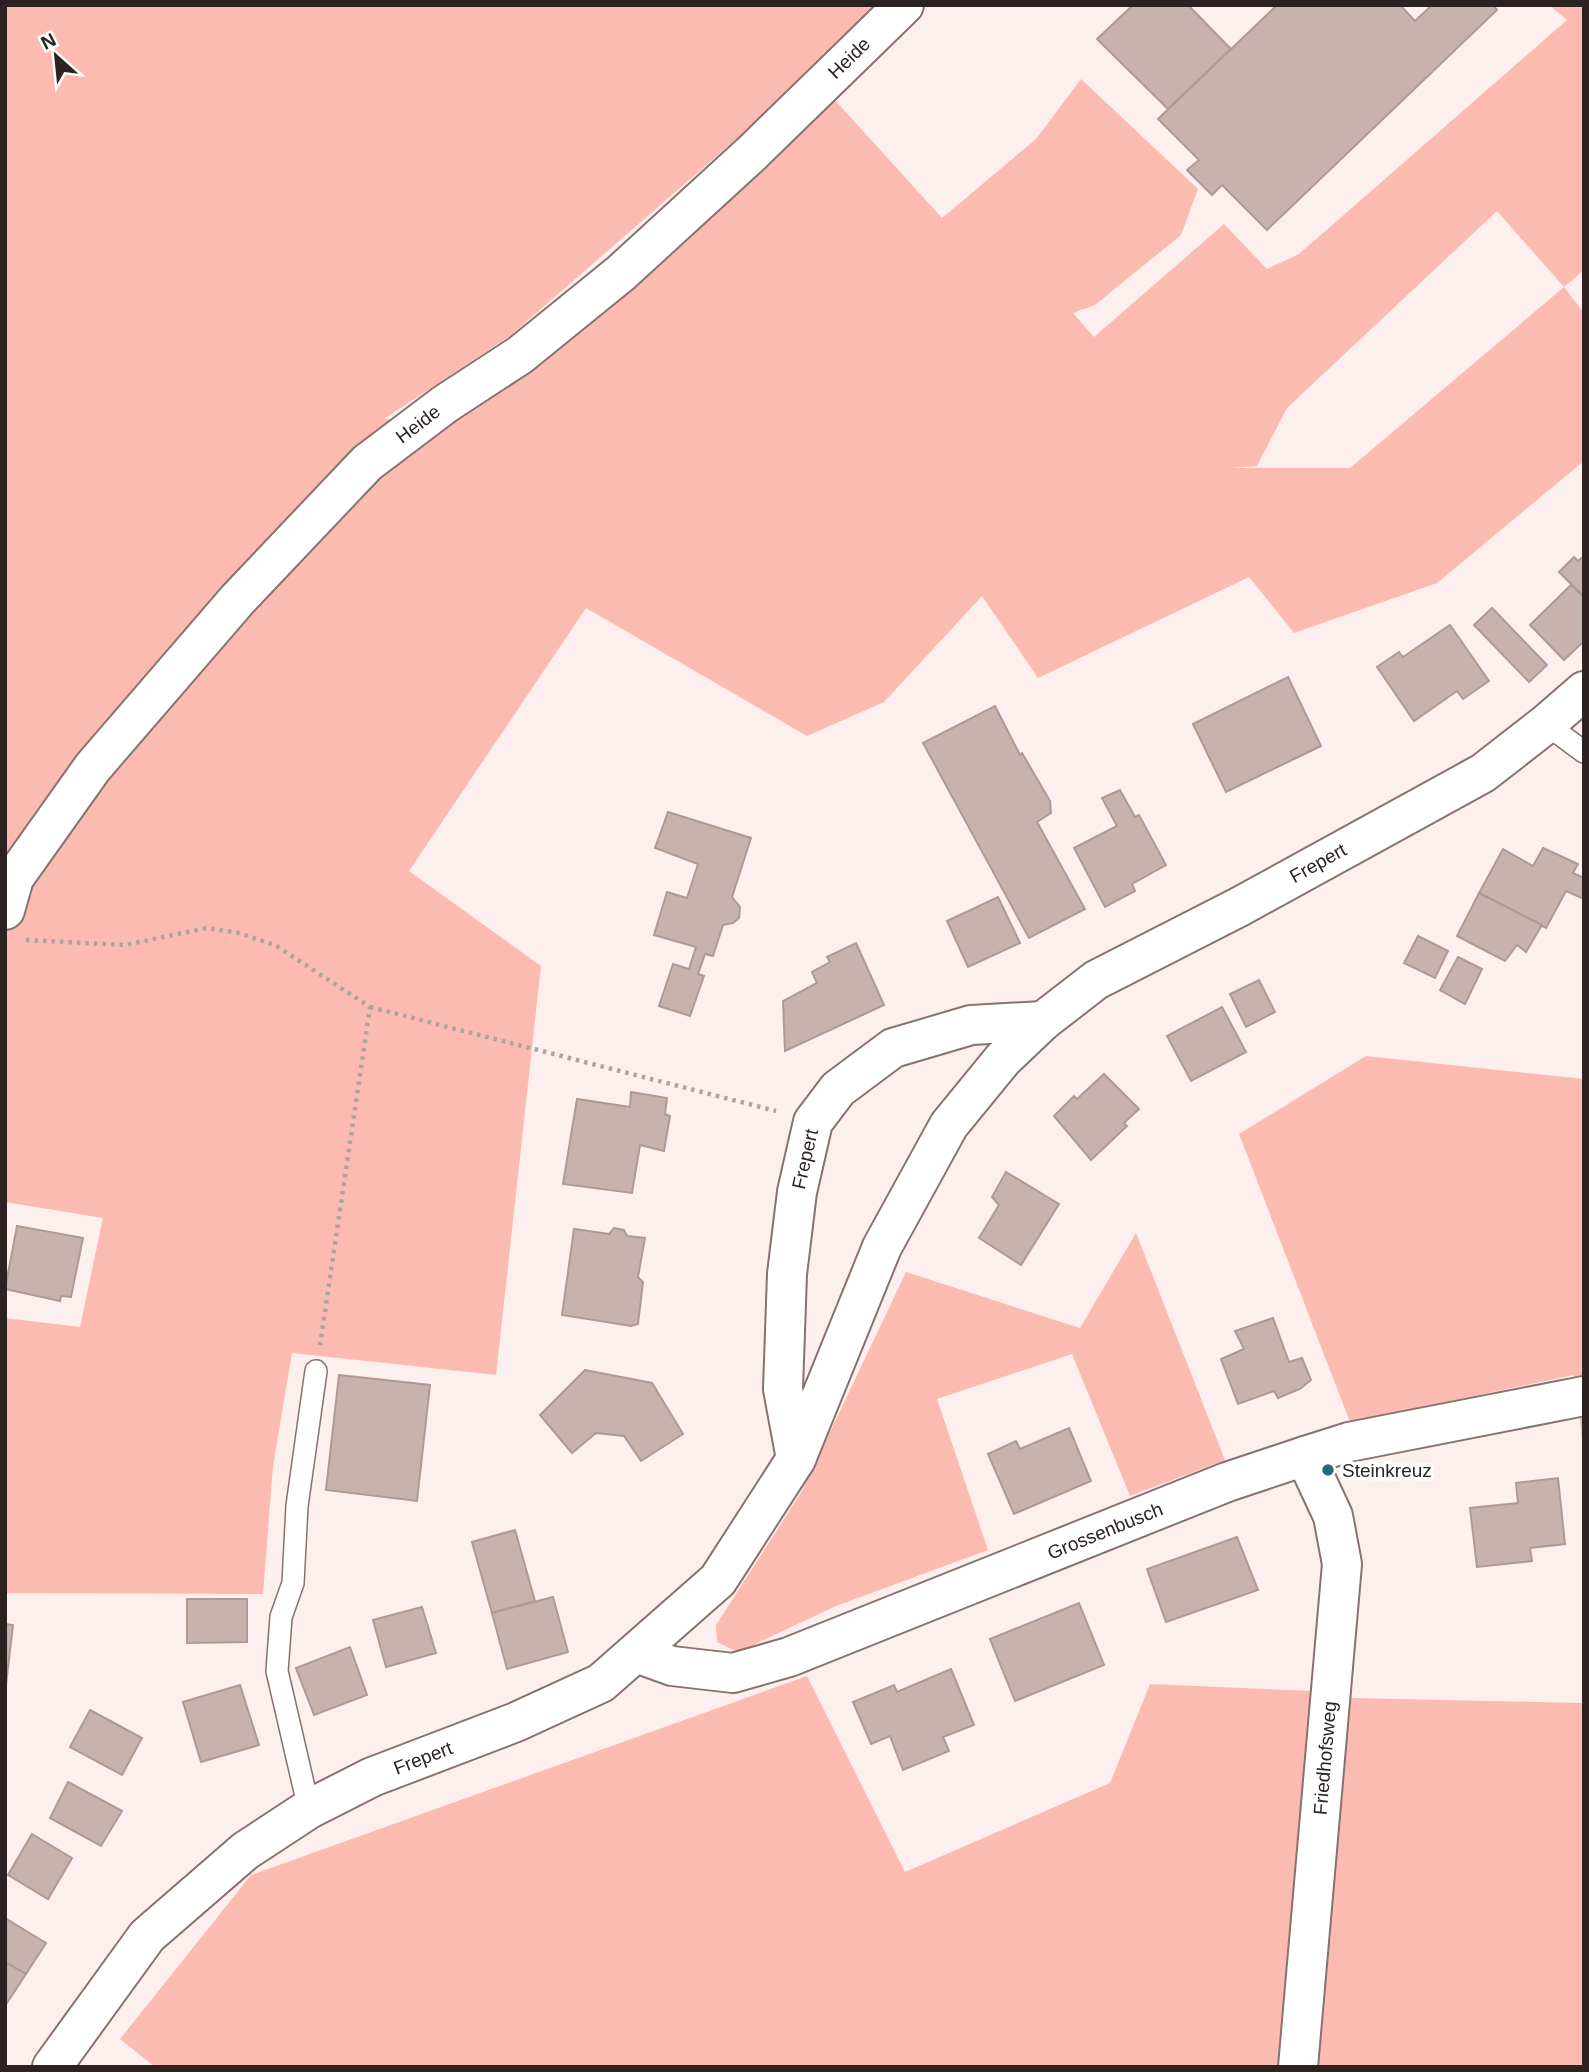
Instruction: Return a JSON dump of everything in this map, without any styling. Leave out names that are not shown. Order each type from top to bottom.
[{"type":"street","name":"Heide","points":[[11,925],[15,878],[93,767],[238,599],[368,463],[444,404],[520,355],[621,273],[752,153],[904,5]]},
{"type":"street","name":"Frepert","points":[[52,2067],[147,1936],[245,1851],[309,1809],[372,1777],[516,1723],[601,1683],[718,1580],[796,1459],[882,1247],[948,1125],[1003,1059],[1044,1021],[1096,979],[1239,907],[1483,772],[1584,691]]},
{"type":"street","name":"Frepert","points":[[796,1459],[783,1389],[787,1274],[797,1192],[813,1122],[838,1089],[893,1048],[971,1025],[1044,1021]]},
{"type":"street","name":"Grossenbusch","points":[[636,1653],[672,1666],[733,1673],[778,1660],[1227,1482],[1305,1456],[1349,1442],[1584,1396]]},
{"type":"street","name":"Friedhofsweg","points":[[1298,2067],[1342,1564],[1333,1516],[1305,1456]]},
{"type":"lane","points":[[1546,724],[1584,752]]},
{"type":"lane","points":[[309,1809],[277,1671],[281,1617],[293,1583],[297,1506],[316,1371]]},
{"type":"path","points":[[11,925],[125,945],[206,928],[239,933],[275,946],[370,1007],[813,1122]]},
{"type":"path","points":[[316,1371],[370,1007]]},
{"type":"shaded area","points":[[5,5],[877,5],[789,93],[511,335],[384,419],[454,423],[528,369],[833,98],[942,218],[1036,139],[1081,79],[1198,189],[1181,235],[1095,305],[1073,313],[1094,337],[1224,224],[1267,269],[1299,254],[1567,20],[1549,5],[1584,5],[1584,270],[1564,287],[1584,313],[1584,461],[1437,583],[1294,633],[1249,577],[1038,678],[982,596],[884,702],[807,736],[586,608],[409,871],[541,966],[496,1375],[292,1353],[273,1466],[263,1594],[5,1593],[5,1318],[80,1327],[103,1218],[5,1202]],"holes":[[[1497,211],[1564,287],[1350,468],[1232,468],[1257,466],[1287,408]]]},
{"type":"shaded area","points":[[1366,1056],[1584,1079],[1584,1454],[1574,1375],[1350,1422],[1239,1134]]},
{"type":"shaded area","points":[[1136,1233],[1225,1460],[1130,1496],[1072,1354],[937,1399],[988,1550],[836,1606],[738,1652],[717,1642],[716,1625],[802,1491],[906,1272],[1080,1328]]},
{"type":"shaded area","points":[[807,1676],[905,1872],[1110,1783],[1150,1684],[1312,1691],[1351,1698],[1584,1703],[1584,2067],[155,2067],[120,2039],[251,1875]]},
{"type":"building","points":[[1133,5],[1188,5],[1231,49],[1168,109],[1097,39]]},
{"type":"building","points":[[1277,5],[1400,5],[1415,21],[1432,5],[1493,5],[1497,10],[1267,230],[1222,185],[1212,195],[1187,170],[1199,160],[1158,119]]},
{"type":"building","points":[[1584,556],[1584,597],[1559,572],[1574,557],[1578,561]]},
{"type":"building","points":[[1571,585],[1584,597],[1584,641],[1564,660],[1530,625]]},
{"type":"building","points":[[1492,608],[1547,665],[1529,682],[1474,625]]},
{"type":"building","points":[[1450,625],[1489,681],[1463,699],[1457,691],[1414,721],[1377,667],[1399,652],[1403,657]]},
{"type":"building","points":[[1288,677],[1321,746],[1226,792],[1193,724]]},
{"type":"building","points":[[995,706],[1020,755],[1022,753],[1050,801],[1051,813],[1037,822],[1085,909],[1029,938],[923,743]]},
{"type":"building","points":[[1120,790],[1135,817],[1139,815],[1166,865],[1132,884],[1135,891],[1105,907],[1074,848],[1117,826],[1102,798]]},
{"type":"building","points":[[668,812],[751,838],[732,897],[740,907],[739,918],[733,923],[723,925],[713,956],[705,954],[698,974],[704,976],[690,1016],[659,1006],[673,964],[689,969],[696,947],[654,935],[667,892],[687,898],[698,864],[655,848]]},
{"type":"building","points":[[1543,848],[1578,864],[1573,873],[1584,878],[1584,899],[1566,891],[1546,928],[1479,893],[1503,849],[1533,866]]},
{"type":"building","points":[[1479,893],[1542,925],[1526,952],[1517,945],[1505,961],[1457,936]]},
{"type":"building","points":[[998,897],[1020,943],[968,967],[947,921]]},
{"type":"building","points":[[1418,936],[1448,951],[1435,978],[1404,963]]},
{"type":"building","points":[[856,943],[884,1005],[785,1051],[783,1001],[817,983],[812,972],[830,962],[827,957]]},
{"type":"building","points":[[1458,957],[1482,969],[1465,1004],[1440,990]]},
{"type":"building","points":[[1259,980],[1275,1012],[1246,1027],[1230,994]]},
{"type":"building","points":[[1222,1007],[1246,1052],[1191,1081],[1167,1036]]},
{"type":"building","points":[[1104,1074],[1139,1109],[1124,1123],[1127,1126],[1091,1160],[1054,1116],[1074,1096],[1077,1099]]},
{"type":"building","points":[[631,1092],[667,1098],[665,1114],[670,1116],[664,1151],[640,1145],[632,1193],[563,1184],[577,1099],[630,1107]]},
{"type":"building","points":[[1006,1172],[1059,1204],[1021,1265],[979,1238],[999,1205],[992,1197]]},
{"type":"building","points":[[17,1226],[83,1238],[71,1297],[61,1296],[60,1301],[5,1289]]},
{"type":"building","points":[[614,1228],[624,1230],[627,1236],[645,1238],[638,1277],[643,1282],[638,1324],[631,1326],[562,1315],[574,1229],[609,1234]]},
{"type":"building","points":[[1273,1318],[1289,1362],[1302,1358],[1311,1380],[1300,1389],[1278,1398],[1274,1391],[1238,1404],[1221,1359],[1244,1349],[1235,1331]]},
{"type":"building","points":[[585,1370],[652,1383],[683,1434],[641,1461],[624,1436],[596,1433],[572,1453],[540,1415]]},
{"type":"building","points":[[339,1375],[430,1385],[417,1501],[326,1490]]},
{"type":"building","points":[[1069,1428],[1091,1481],[1014,1514],[988,1454],[1016,1441],[1020,1449]]},
{"type":"building","points":[[1558,1478],[1565,1544],[1530,1548],[1532,1561],[1477,1567],[1470,1508],[1518,1503],[1516,1483]]},
{"type":"building","points":[[515,1530],[535,1601],[492,1613],[472,1542]]},
{"type":"building","points":[[1237,1537],[1258,1590],[1166,1622],[1147,1569]]},
{"type":"building","points":[[553,1597],[568,1652],[507,1669],[492,1613]]},
{"type":"building","points":[[187,1599],[247,1599],[247,1642],[187,1643]]},
{"type":"building","points":[[1079,1603],[1104,1665],[1015,1701],[990,1639]]},
{"type":"building","points":[[422,1607],[436,1653],[386,1667],[373,1620]]},
{"type":"building","points":[[5,1624],[13,1625],[6,1685],[5,1685]]},
{"type":"building","points":[[350,1647],[367,1695],[314,1715],[296,1668]]},
{"type":"building","points":[[951,1669],[974,1725],[943,1737],[949,1751],[903,1770],[890,1736],[871,1744],[853,1702],[894,1685],[897,1692]]},
{"type":"building","points":[[240,1685],[259,1745],[201,1762],[183,1702]]},
{"type":"building","points":[[90,1710],[142,1738],[122,1775],[70,1747]]},
{"type":"building","points":[[68,1782],[122,1811],[101,1846],[50,1818]]},
{"type":"building","points":[[32,1834],[72,1858],[48,1899],[8,1875]]},
{"type":"building","points":[[5,1918],[46,1943],[26,1974],[5,1962]]},
{"type":"building","points":[[5,1962],[26,1974],[5,2006]]},
{"type":"place","name":"Steinkreuz","points":[[1328,1470]]}]
